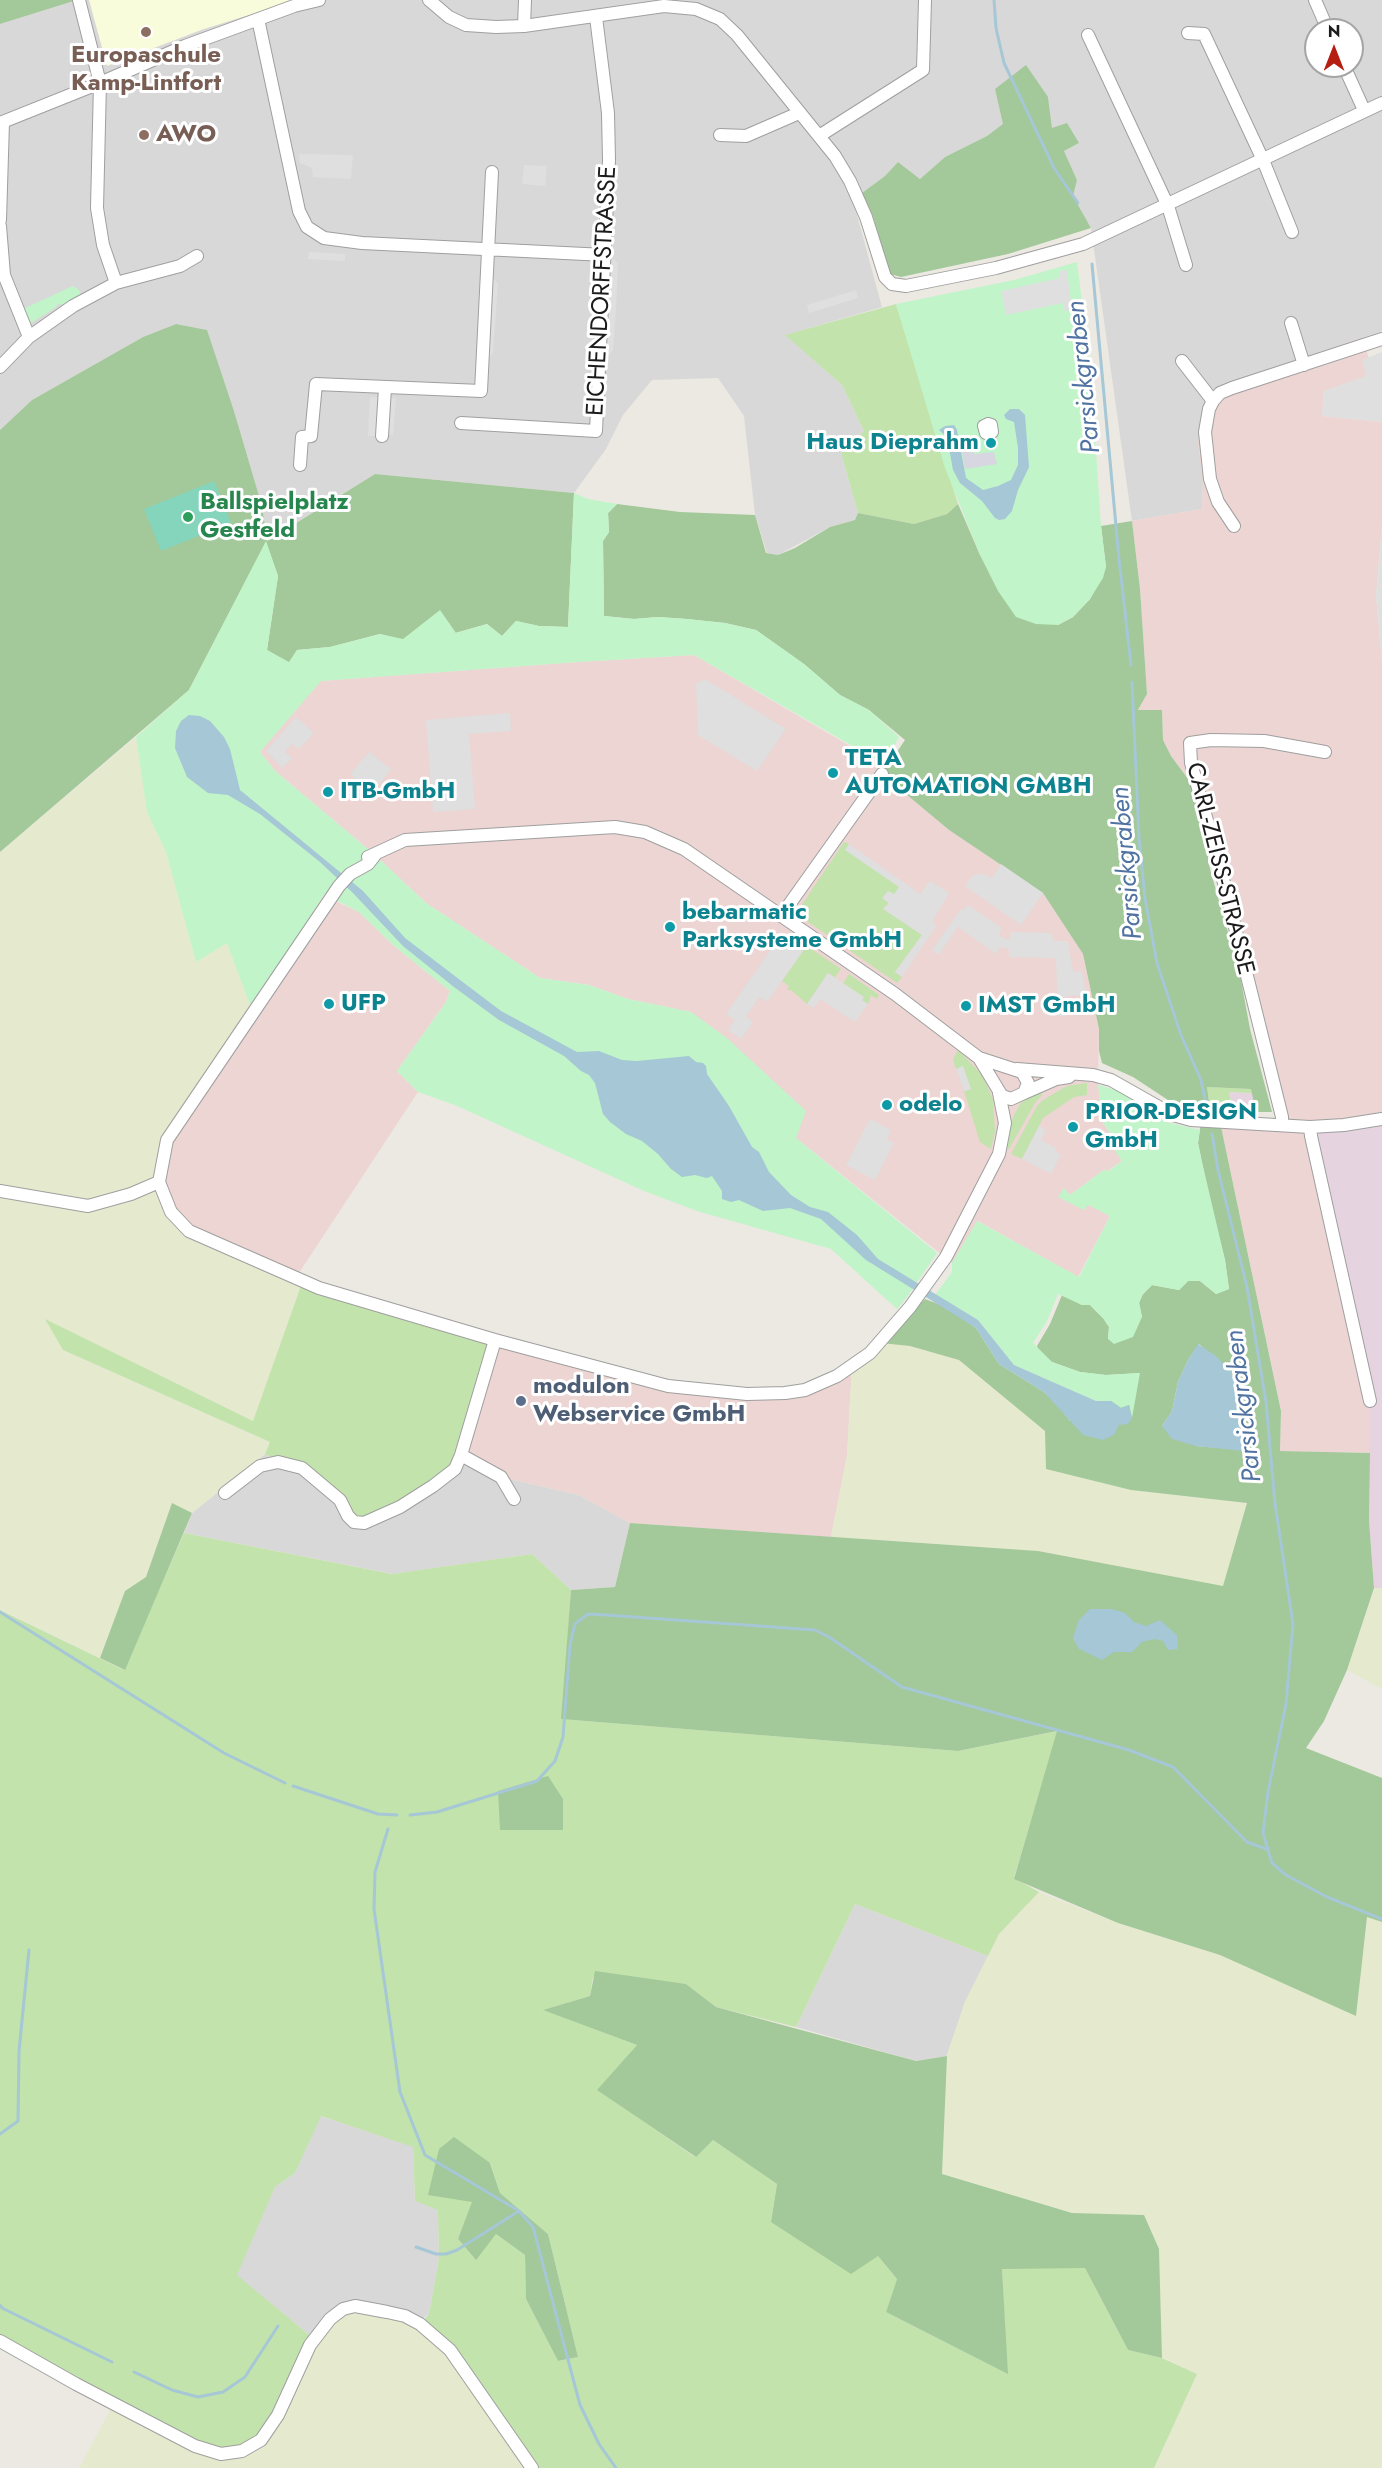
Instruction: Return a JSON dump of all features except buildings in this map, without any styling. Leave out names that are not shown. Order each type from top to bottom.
[{"type":"street","points":[[79,0],[100,83],[97,208],[103,245],[116,283]]},
{"type":"street","points":[[0,220],[1,122],[185,46],[258,18],[319,0]]},
{"type":"street","points":[[429,0],[449,17],[466,25],[496,27],[524,26],[664,6],[696,9],[720,19],[737,35],[835,156],[850,181],[872,234],[885,277],[892,284],[906,286],[996,268],[1069,249],[1105,236],[1382,103]]},
{"type":"street","points":[[524,26],[525,0]]},
{"type":"street","points":[[819,136],[923,70],[925,0]]},
{"type":"street","points":[[1315,0],[1323,18]]},
{"type":"street","name":"EICHENDORFFSTRASSE","points":[[461,423],[596,431],[609,160],[608,113],[596,17]]},
{"type":"street","points":[[258,18],[298,211],[306,227],[324,238],[362,243],[488,251],[606,255]]},
{"type":"street","points":[[1188,33],[1204,34],[1263,160],[1292,232]]},
{"type":"street","points":[[1088,35],[1167,206],[1186,265]]},
{"type":"street","points":[[1349,78],[1364,110]]},
{"type":"street","points":[[720,135],[746,136],[799,112]]},
{"type":"street","points":[[300,465],[303,436],[311,436],[316,384],[482,391],[492,172]]},
{"type":"street","points":[[0,226],[4,275],[28,337]]},
{"type":"street","points":[[0,367],[28,337],[73,306],[116,283],[180,266],[197,256]]},
{"type":"street","points":[[1291,323],[1304,365]]},
{"type":"street","points":[[1234,526],[1218,502],[1210,478],[1205,432],[1207,415],[1213,401],[1220,393],[1232,388],[1382,339]]},
{"type":"street","points":[[1182,361],[1213,401]]},
{"type":"street","points":[[382,435],[385,388]]},
{"type":"street","name":"CARL-ZEISS-STRASSE","points":[[1282,1125],[1282,1117],[1221,871],[1191,763],[1190,743],[1211,740],[1264,741],[1325,752]]},
{"type":"street","points":[[782,916],[882,774]]},
{"type":"street","points":[[1015,1068],[1000,1073],[998,1088],[1005,1123],[999,1155],[946,1257],[918,1296],[870,1353],[837,1376],[805,1390],[785,1393],[747,1394],[668,1386],[495,1340],[319,1288],[189,1231],[171,1212],[159,1182],[168,1140],[339,886],[362,859],[405,840],[615,827],[645,831],[684,849],[895,994],[979,1058],[998,1088],[1011,1099],[1056,1079],[1085,1075]]},
{"type":"street","points":[[979,1058],[1015,1068],[1111,1080],[1173,1115],[1201,1121],[1310,1126],[1344,1125],[1382,1119]]},
{"type":"street","points":[[1005,1123],[1023,1095],[1027,1079],[1015,1068]]},
{"type":"street","points":[[1310,1126],[1370,1401]]},
{"type":"street","points":[[0,1191],[88,1206],[131,1194],[159,1182]]},
{"type":"street","points":[[225,1493],[261,1466],[278,1461],[302,1468],[340,1500],[348,1516],[354,1521],[364,1523],[400,1507],[455,1470],[495,1340]]},
{"type":"street","points":[[461,1455],[501,1477],[514,1499]]},
{"type":"street","points":[[0,2341],[195,2445],[221,2454],[242,2451],[261,2440],[278,2415],[310,2345],[330,2319],[343,2309],[356,2306],[405,2316],[420,2324],[450,2350],[532,2468]]},
{"type":"shaded area","points":[[77,0],[1382,0],[1382,331],[1230,382],[1216,390],[1203,484],[1202,509],[1132,521],[1091,228],[1073,196],[1077,180],[1064,151],[1079,143],[1052,128],[1048,97],[995,89],[1004,124],[987,136],[945,157],[920,179],[898,162],[885,176],[862,193],[854,204],[882,307],[786,335],[842,385],[864,431],[841,453],[858,513],[855,520],[830,527],[778,555],[767,553],[755,515],[744,416],[718,378],[652,380],[623,415],[606,449],[574,493],[375,474],[266,541],[262,506],[234,411],[206,330],[176,324],[143,337],[32,400],[0,430],[0,24]]},
{"type":"shaded area","name":"Europaschule Kamp-Lintfort","points":[[89,0],[290,0],[290,2],[201,30],[107,66]]},
{"type":"shaded area","points":[[299,154],[353,155],[351,179],[313,177],[312,168],[300,163]]},
{"type":"shaded area","points":[[524,165],[547,166],[545,186],[522,184]]},
{"type":"shaded area","points":[[309,252],[345,254],[345,261],[308,259]]},
{"type":"shaded area","points":[[614,259],[618,263],[616,308],[613,350],[608,355],[603,354],[605,262]]},
{"type":"shaded area","points":[[1067,270],[1072,310],[1064,311],[1063,303],[1006,315],[1001,291],[1060,278],[1060,271]]},
{"type":"shaded area","points":[[489,272],[498,284],[493,353],[486,364]]},
{"type":"shaded area","points":[[856,290],[858,298],[809,313],[807,305]]},
{"type":"shaded area","points":[[1362,338],[1369,358],[1367,376],[1324,391],[1322,416],[1382,422],[1382,525],[1376,596],[1382,662],[1382,1119],[1370,1453],[1280,1451],[1281,1410],[1220,1122],[1281,1125],[1197,791],[1171,756],[1163,740],[1162,710],[1138,711],[1147,694],[1140,589],[1132,521],[1202,509],[1203,484],[1198,445],[1201,418],[1205,403],[1216,390],[1230,382]]},
{"type":"shaded area","points":[[1382,352],[1382,422],[1322,416],[1324,391],[1366,376],[1362,360]]},
{"type":"shaded area","points":[[370,397],[378,397],[376,436],[368,436]]},
{"type":"shaded area","points":[[388,398],[396,398],[393,435],[386,434]]},
{"type":"shaded area","points":[[960,439],[973,440],[974,454],[994,452],[997,464],[965,469]]},
{"type":"shaded area","points":[[1382,525],[1382,662],[1376,596]]},
{"type":"shaded area","points":[[694,655],[886,767],[882,774],[949,830],[1043,893],[1083,954],[1099,1029],[1098,1085],[1103,1123],[1120,1147],[1122,1161],[1106,1172],[1104,1170],[1070,1195],[1058,1196],[1084,1210],[1087,1204],[1110,1216],[1078,1277],[978,1221],[952,1263],[796,1138],[691,1012],[628,999],[589,985],[540,978],[426,903],[375,855],[275,771],[260,752],[320,681]]},
{"type":"shaded area","points":[[705,679],[786,729],[757,771],[698,735],[696,684]]},
{"type":"shaded area","points":[[510,713],[511,731],[469,734],[475,809],[433,812],[426,720]]},
{"type":"shaded area","points":[[296,717],[314,733],[299,749],[292,744],[285,752],[292,758],[282,768],[266,751]]},
{"type":"shaded area","points":[[136,737],[147,812],[166,852],[196,962],[227,942],[253,1013],[168,1140],[159,1182],[189,1231],[302,1283],[253,1421],[46,1320],[63,1350],[270,1442],[265,1454],[192,1513],[172,1504],[146,1577],[125,1591],[100,1658],[0,1609],[0,852]]},
{"type":"shaded area","points":[[369,752],[391,769],[373,792],[350,774]]},
{"type":"shaded area","points":[[849,844],[920,894],[930,881],[949,893],[932,922],[937,925],[902,977],[895,972],[922,935],[883,909],[889,903],[882,898],[888,891],[894,894],[899,887],[845,850]]},
{"type":"shaded area","points":[[1001,864],[1043,893],[1021,925],[965,886],[973,875],[984,874],[992,878]]},
{"type":"shaded area","points":[[331,899],[359,912],[393,945],[450,991],[446,1002],[397,1071],[418,1092],[295,1279],[189,1231],[171,1212],[162,1163],[167,1140]]},
{"type":"shaded area","points":[[968,905],[1002,928],[999,935],[1006,940],[1010,939],[1011,932],[1052,933],[1053,941],[1068,941],[1073,972],[1082,971],[1086,995],[1066,996],[1066,1016],[1058,1016],[1056,958],[1009,957],[1009,949],[1000,947],[996,954],[958,927],[939,955],[932,950],[961,909],[964,910]]},
{"type":"shaded area","points":[[781,935],[803,951],[767,1002],[760,997],[746,1016],[753,1022],[741,1039],[728,1030],[735,1020],[726,1014]]},
{"type":"shaded area","points":[[828,973],[864,997],[862,1000],[868,1004],[855,1022],[820,999],[814,1008],[807,1004]]},
{"type":"shaded area","points":[[963,1066],[971,1089],[964,1091],[956,1069]]},
{"type":"shaded area","points":[[1229,1092],[1252,1093],[1256,1112],[1233,1110]]},
{"type":"shaded area","points":[[870,1119],[891,1130],[887,1139],[894,1143],[875,1180],[846,1165]]},
{"type":"shaded area","points":[[1382,1119],[1382,1588],[1374,1588],[1369,1520],[1370,1401],[1310,1127]]},
{"type":"shaded area","points":[[1039,1126],[1046,1130],[1041,1140],[1056,1148],[1055,1151],[1061,1155],[1051,1174],[1022,1159]]},
{"type":"shaded area","points":[[495,1340],[634,1378],[785,1393],[852,1366],[847,1456],[831,1537],[630,1523],[579,1495],[501,1477],[461,1455]]},
{"type":"shaded area","points":[[881,1343],[910,1346],[959,1360],[1045,1431],[1047,1469],[1131,1490],[1247,1503],[1223,1587],[1038,1551],[831,1537],[847,1456],[852,1366]]},
{"type":"shaded area","points":[[265,1454],[278,1462],[461,1455],[501,1477],[579,1495],[630,1523],[615,1587],[571,1590],[532,1554],[393,1574],[184,1533],[192,1513]]},
{"type":"shaded area","points":[[1374,1588],[1382,1588],[1382,1689],[1347,1670]]},
{"type":"shaded area","points":[[1039,1892],[1118,1923],[1220,1955],[1356,2015],[1367,1916],[1382,1921],[1382,2468],[1154,2468],[1197,2374],[1162,2357],[1159,2249],[1072,2213],[942,2174],[946,2057],[965,2002],[999,1934]]},
{"type":"shaded area","points":[[855,1904],[988,1956],[965,2002],[947,2056],[916,2061],[796,2027]]},
{"type":"shaded area","points":[[320,2116],[413,2146],[415,2201],[438,2209],[439,2258],[429,2314],[403,2334],[314,2339],[236,2275],[275,2187],[295,2173]]},
{"type":"shaded area","points":[[355,2306],[405,2316],[450,2350],[533,2468],[79,2468],[114,2403],[195,2445],[330,2319]]},
{"type":"green space","points":[[0,0],[77,0],[0,24]]},
{"type":"green space","points":[[1026,65],[1048,97],[1052,128],[1067,123],[1079,143],[1064,151],[1077,180],[1073,196],[1091,228],[1008,254],[901,277],[890,274],[873,216],[862,193],[885,176],[898,162],[920,179],[945,157],[987,136],[1003,124],[995,89]]},
{"type":"green space","points":[[1077,262],[1086,333],[1083,341],[1088,346],[1106,567],[1103,578],[1090,599],[1073,617],[1058,625],[1036,624],[1016,617],[998,591],[980,555],[945,468],[896,304],[1014,280]]},
{"type":"green space","points":[[73,286],[81,295],[65,305],[58,304],[29,324],[23,309]]},
{"type":"green space","points":[[896,304],[958,504],[947,514],[914,524],[858,513],[841,453],[864,431],[842,385],[785,335]]},
{"type":"green space","points":[[176,324],[207,330],[262,506],[267,541],[375,474],[574,493],[568,627],[539,626],[516,621],[502,636],[487,624],[455,633],[440,611],[403,640],[380,634],[330,647],[297,650],[289,663],[267,650],[278,576],[266,542],[189,690],[0,852],[0,430],[32,400],[143,337]]},
{"type":"green space","name":"Ballspielplatz Gestfeld","points":[[214,481],[231,523],[161,551],[144,509]]},
{"type":"green space","points":[[574,493],[588,499],[617,504],[608,513],[609,532],[603,541],[604,616],[634,619],[658,617],[687,619],[725,623],[756,630],[804,664],[840,695],[869,710],[899,737],[884,764],[694,655],[321,681],[260,752],[275,771],[375,855],[426,903],[540,978],[589,985],[628,999],[691,1012],[728,1039],[806,1111],[796,1138],[937,1253],[897,1309],[831,1249],[697,1211],[644,1191],[455,1105],[418,1092],[397,1071],[446,1002],[450,991],[393,945],[359,912],[324,894],[253,1013],[227,943],[196,962],[166,852],[147,812],[136,737],[189,690],[266,541],[278,576],[267,650],[289,662],[297,650],[330,647],[380,634],[403,639],[440,610],[456,633],[487,624],[502,636],[516,621],[539,626],[568,627]]},
{"type":"green space","points":[[617,504],[680,512],[755,515],[766,553],[778,555],[795,548],[830,527],[855,520],[858,513],[914,524],[947,514],[958,504],[980,555],[1058,625],[1073,617],[1090,599],[1106,567],[1101,526],[1132,521],[1140,589],[1147,694],[1138,710],[1162,710],[1163,740],[1171,756],[1197,791],[1210,869],[1240,975],[1250,1029],[1272,1112],[1256,1112],[1251,1089],[1207,1087],[1210,1110],[1189,1108],[1168,1100],[1133,1077],[1102,1063],[1099,1051],[1099,1029],[1083,954],[1043,893],[949,830],[882,774],[905,740],[869,710],[840,695],[804,664],[756,630],[725,623],[687,619],[658,617],[634,619],[604,616],[603,541],[609,532],[608,513]]},
{"type":"green space","points":[[844,842],[849,844],[846,850],[899,887],[894,895],[883,898],[889,903],[884,909],[922,935],[895,972],[902,977],[897,983],[798,915],[797,912]]},
{"type":"green space","points":[[798,940],[841,969],[834,978],[828,973],[807,1004],[791,990],[787,990],[789,986],[782,981],[803,951],[795,945]]},
{"type":"green space","points":[[849,974],[879,995],[877,999],[871,995],[868,1004],[843,984]]},
{"type":"green space","points":[[958,1050],[983,1076],[993,1100],[995,1131],[991,1149],[980,1142],[964,1091],[971,1089],[963,1066],[956,1069],[953,1060]]},
{"type":"green space","points":[[1087,1083],[1087,1095],[1074,1097],[1043,1118],[1022,1159],[1011,1154],[1037,1106],[1043,1100],[1067,1086]]},
{"type":"green space","points":[[1098,1085],[1119,1091],[1166,1122],[1200,1130],[1198,1143],[1225,1260],[1229,1289],[1216,1294],[1200,1281],[1188,1281],[1179,1290],[1152,1285],[1139,1302],[1142,1317],[1133,1337],[1114,1344],[1108,1339],[1109,1327],[1090,1305],[1082,1305],[1058,1294],[1047,1321],[1033,1343],[1052,1362],[1080,1372],[1106,1375],[1140,1373],[1132,1418],[1129,1405],[1121,1408],[1111,1401],[1096,1401],[1014,1365],[978,1320],[935,1295],[952,1272],[952,1263],[977,1221],[1079,1277],[1110,1216],[1088,1205],[1084,1210],[1058,1197],[1064,1188],[1070,1195],[1105,1169],[1107,1172],[1122,1161],[1115,1151],[1120,1147],[1103,1123]]},
{"type":"green space","points":[[1207,1087],[1252,1089],[1252,1093],[1229,1092],[1233,1110],[1225,1107],[1224,1111],[1210,1110]]},
{"type":"green space","points":[[1039,1089],[1042,1095],[1035,1103],[1009,1149],[1006,1148],[1013,1117],[1019,1106],[1026,1097]]},
{"type":"green space","points":[[1201,1121],[1220,1122],[1281,1411],[1280,1451],[1370,1453],[1369,1520],[1374,1588],[1347,1670],[1324,1721],[1306,1748],[1382,1778],[1382,1922],[1367,1917],[1356,2016],[1220,1955],[1118,1923],[1014,1879],[1057,1731],[958,1751],[561,1719],[571,1590],[615,1587],[630,1523],[1038,1551],[1223,1586],[1247,1503],[1131,1490],[1046,1469],[1045,1431],[959,1360],[910,1346],[881,1343],[925,1299],[946,1307],[976,1328],[999,1364],[1044,1392],[1070,1421],[1140,1373],[1106,1375],[1080,1372],[1052,1362],[1040,1353],[1037,1346],[1050,1324],[1062,1295],[1082,1305],[1090,1305],[1109,1327],[1108,1339],[1142,1317],[1139,1303],[1143,1294],[1152,1285],[1179,1290],[1188,1281],[1200,1281],[1216,1294],[1229,1289],[1225,1260],[1198,1143]],"holes":[[[1199,1344],[1232,1373],[1243,1450],[1196,1446],[1162,1426],[1172,1411],[1178,1382],[1188,1360]]]},
{"type":"green space","points":[[302,1283],[495,1340],[461,1455],[433,1486],[354,1521],[323,1484],[265,1454],[270,1442],[63,1350],[45,1319],[253,1421]]},
{"type":"green space","points":[[172,1503],[192,1513],[125,1670],[100,1658],[125,1591],[146,1577]]},
{"type":"green space","points":[[184,1533],[392,1574],[532,1554],[571,1590],[562,1719],[958,1751],[1058,1731],[1014,1878],[1039,1892],[999,1934],[988,1956],[855,1904],[796,2027],[716,2007],[686,1984],[593,1977],[590,1996],[544,2010],[637,2045],[598,2090],[695,2157],[713,2140],[777,2184],[771,2222],[878,2256],[897,2279],[886,2312],[1007,2373],[1002,2268],[1085,2268],[1128,2350],[1162,2358],[1197,2374],[1154,2468],[534,2468],[450,2350],[420,2324],[429,2314],[439,2258],[438,2210],[415,2201],[413,2147],[321,2116],[295,2173],[275,2187],[237,2275],[314,2339],[261,2440],[221,2454],[0,2339],[0,1610],[124,1670]],"holes":[[[490,2162],[500,2193],[548,2234],[578,2357],[558,2361],[526,2299],[525,2255],[496,2234],[475,2259],[458,2239]]]},
{"type":"green space","points":[[548,1776],[563,1799],[563,1830],[500,1830],[498,1791]]},
{"type":"green space","points":[[595,1971],[686,1984],[716,2007],[916,2061],[947,2056],[942,2174],[1072,2213],[1144,2215],[1159,2249],[1162,2358],[1128,2350],[1085,2268],[1002,2269],[1008,2374],[886,2312],[897,2279],[878,2256],[851,2274],[771,2222],[777,2184],[713,2140],[696,2157],[597,2090],[637,2045],[543,2010],[590,1996]]},
{"type":"green space","points":[[454,2137],[490,2163],[500,2193],[548,2234],[578,2357],[558,2361],[526,2299],[525,2255],[496,2234],[476,2260],[458,2239],[472,2202],[428,2195],[439,2149]]},
{"type":"water","points":[[1010,409],[1019,409],[1025,415],[1029,467],[1018,490],[1012,511],[1005,519],[999,520],[982,501],[960,483],[953,470],[947,437],[939,430],[945,426],[954,425],[957,430],[966,478],[983,490],[998,486],[1011,480],[1018,465],[1014,422],[1006,419],[1004,415]]},
{"type":"water","points":[[189,715],[200,716],[210,721],[224,737],[230,749],[240,790],[363,891],[405,938],[501,1011],[577,1052],[599,1051],[622,1060],[637,1061],[689,1056],[696,1062],[703,1063],[707,1074],[729,1106],[752,1147],[759,1152],[769,1172],[791,1195],[810,1207],[828,1212],[857,1235],[878,1259],[978,1320],[1014,1365],[1096,1401],[1111,1401],[1121,1408],[1129,1405],[1132,1418],[1128,1424],[1119,1425],[1114,1435],[1103,1440],[1083,1435],[1044,1392],[999,1364],[976,1328],[866,1260],[821,1219],[790,1208],[763,1211],[739,1200],[731,1202],[722,1199],[722,1191],[712,1176],[707,1178],[695,1175],[682,1177],[671,1169],[642,1141],[626,1134],[603,1114],[595,1083],[589,1075],[564,1056],[499,1020],[454,987],[403,946],[320,862],[260,814],[228,795],[208,793],[187,777],[175,748],[176,731],[181,721]]},
{"type":"water","points":[[1198,1344],[1216,1356],[1232,1373],[1243,1451],[1196,1446],[1172,1439],[1162,1426],[1172,1411],[1178,1382]]},
{"type":"water","points":[[1090,1609],[1112,1609],[1125,1613],[1134,1622],[1146,1626],[1160,1620],[1177,1635],[1178,1649],[1168,1650],[1163,1641],[1155,1639],[1142,1642],[1132,1652],[1114,1652],[1102,1660],[1079,1649],[1073,1638],[1079,1620]]},
{"type":"waterway","name":"Parsickgraben","points":[[994,0],[996,28],[1004,63],[1054,168],[1078,203]]},
{"type":"waterway","name":"Parsickgraben","points":[[1092,264],[1131,665]]},
{"type":"waterway","name":"Parsickgraben","points":[[1132,682],[1139,838],[1145,898],[1157,963],[1181,1035],[1201,1080],[1206,1104]]},
{"type":"waterway","name":"Parsickgraben","points":[[1212,1134],[1218,1170],[1247,1287],[1266,1402],[1275,1503],[1293,1624],[1286,1704],[1268,1792],[1263,1833],[1272,1863],[1286,1875],[1327,1897],[1382,1919]]},
{"type":"waterway","points":[[0,1612],[224,1753],[285,1783]]},
{"type":"waterway","points":[[410,1815],[437,1812],[537,1781],[555,1761],[563,1737],[570,1645],[575,1624],[588,1614],[815,1630],[829,1637],[902,1687],[1129,1750],[1173,1767],[1247,1842],[1266,1849]]},
{"type":"waterway","points":[[293,1786],[378,1814],[397,1815]]},
{"type":"waterway","points":[[388,1829],[375,1872],[374,1909],[400,2092],[425,2155],[519,2211],[533,2227],[580,2405],[599,2444],[616,2468]]},
{"type":"waterway","points":[[0,2134],[18,2121],[19,2051],[29,1950]]},
{"type":"waterway","points":[[416,2247],[436,2254],[446,2254],[457,2250],[519,2211]]},
{"type":"waterway","points":[[0,2305],[112,2362]]},
{"type":"waterway","points":[[134,2372],[172,2390],[198,2397],[223,2392],[245,2377],[278,2326]]},
{"type":"place","name":"Europaschule Kamp-Lintfort","points":[[146,32]]},
{"type":"place","name":"AWO","points":[[144,135]]},
{"type":"place","name":"Haus Dieprahm","points":[[991,443]]},
{"type":"place","name":"Ballspielplatz Gestfeld","points":[[188,517]]},
{"type":"place","name":"TETA AUTOMATION GMBH","points":[[833,773]]},
{"type":"place","name":"ITB-GmbH","points":[[328,792]]},
{"type":"place","name":"bebarmatic Parksysteme GmbH","points":[[670,927]]},
{"type":"place","name":"UFP","points":[[329,1004]]},
{"type":"place","name":"IMST GmbH","points":[[966,1006]]},
{"type":"place","name":"odelo","points":[[887,1105]]},
{"type":"place","name":"PRIOR-DESIGN GmbH","points":[[1073,1127]]},
{"type":"place","name":"modulon Webservice GmbH","points":[[521,1401]]}]
